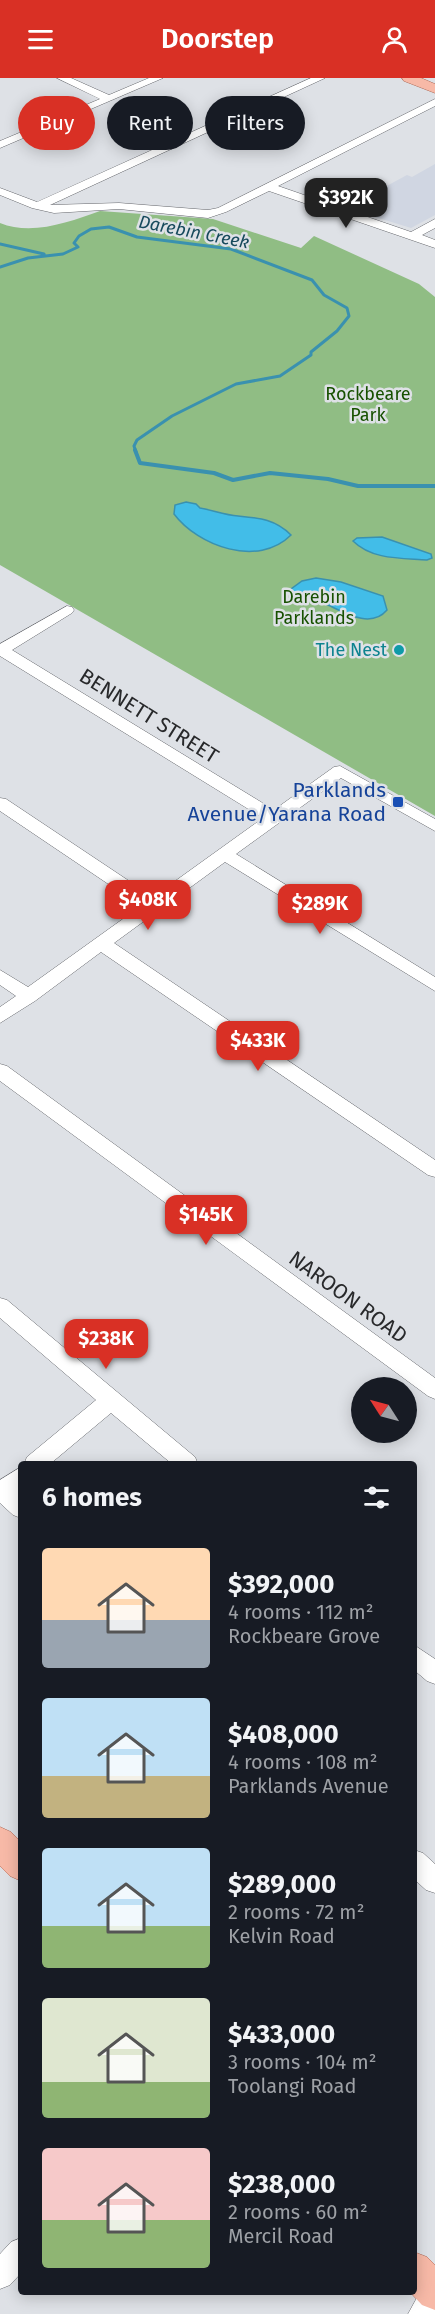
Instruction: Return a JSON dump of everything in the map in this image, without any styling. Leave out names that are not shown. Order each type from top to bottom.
[{"type":"main road","points":[[409,78],[435,89]]},
{"type":"main road","points":[[0,1843],[18,1862]]},
{"type":"main road","points":[[417,2273],[435,2292]]},
{"type":"street","points":[[62,78],[107,98]]},
{"type":"street","points":[[113,96],[158,78]]},
{"type":"street","points":[[36,206],[320,78]]},
{"type":"street","points":[[0,145],[107,98]]},
{"type":"street","points":[[0,191],[36,206],[54,209],[130,207],[208,214],[435,102]]},
{"type":"street","points":[[267,186],[435,244]]},
{"type":"street","points":[[412,236],[435,223]]},
{"type":"street","points":[[1,650],[68,610]]},
{"type":"street","name":"BENNETT STREET","points":[[1,650],[275,818]]},
{"type":"street","points":[[0,1016],[340,771],[435,826]]},
{"type":"street","points":[[0,803],[153,906]]},
{"type":"street","points":[[225,855],[435,985]]},
{"type":"street","points":[[101,943],[435,1170]]},
{"type":"street","points":[[0,976],[29,996]]},
{"type":"street","name":"NAROON ROAD","points":[[0,1071],[435,1390]]},
{"type":"street","points":[[0,1306],[183,1461]]},
{"type":"street","points":[[39,1461],[111,1400]]},
{"type":"street","points":[[18,1478],[1,1490],[18,1505]]},
{"type":"street","points":[[417,1659],[435,1674]]},
{"type":"street","points":[[417,1865],[435,1881]]},
{"type":"street","points":[[0,2275],[18,2255]]},
{"type":"street","points":[[422,2314],[435,2292]]},
{"type":"shaded area","points":[[435,164],[435,215],[411,228],[346,208],[407,175],[412,177]]},
{"type":"green space","name":"Darebin Parklands","points":[[100,211],[213,219],[301,248],[314,236],[419,284],[435,297],[435,816],[0,565],[0,223],[12,227],[38,228]]},
{"type":"water","points":[[186,502],[223,514],[266,520],[291,535],[277,545],[262,550],[229,549],[198,535],[174,514],[175,505]]},
{"type":"water","points":[[382,537],[431,554],[432,558],[408,559],[378,555],[353,541],[357,538]]},
{"type":"water","points":[[316,578],[341,582],[383,596],[387,610],[381,616],[358,618],[325,604],[296,598],[291,589],[302,581]]},
{"type":"waterway","name":"Darebin Creek","points":[[0,267],[28,258],[63,254],[78,247],[74,243],[79,236],[91,229],[109,227],[137,237],[231,249],[312,280],[324,295],[347,308],[349,316],[337,331],[311,352],[311,355],[280,376],[236,384],[172,416],[137,440],[134,446],[136,452]]},
{"type":"waterway","points":[[0,244],[44,254]]},
{"type":"waterway","name":"Darebin Creek","points":[[135,450],[140,463],[214,473],[233,480],[270,473],[328,479],[358,486],[435,486]]},
{"type":"place","name":"The Nest","points":[[399,650]]},
{"type":"place","name":"Parklands Avenue/Yarana Road","points":[[398,802]]},
{"type":"park label","name":"Rockbeare Park","points":[[368,404]]}]
